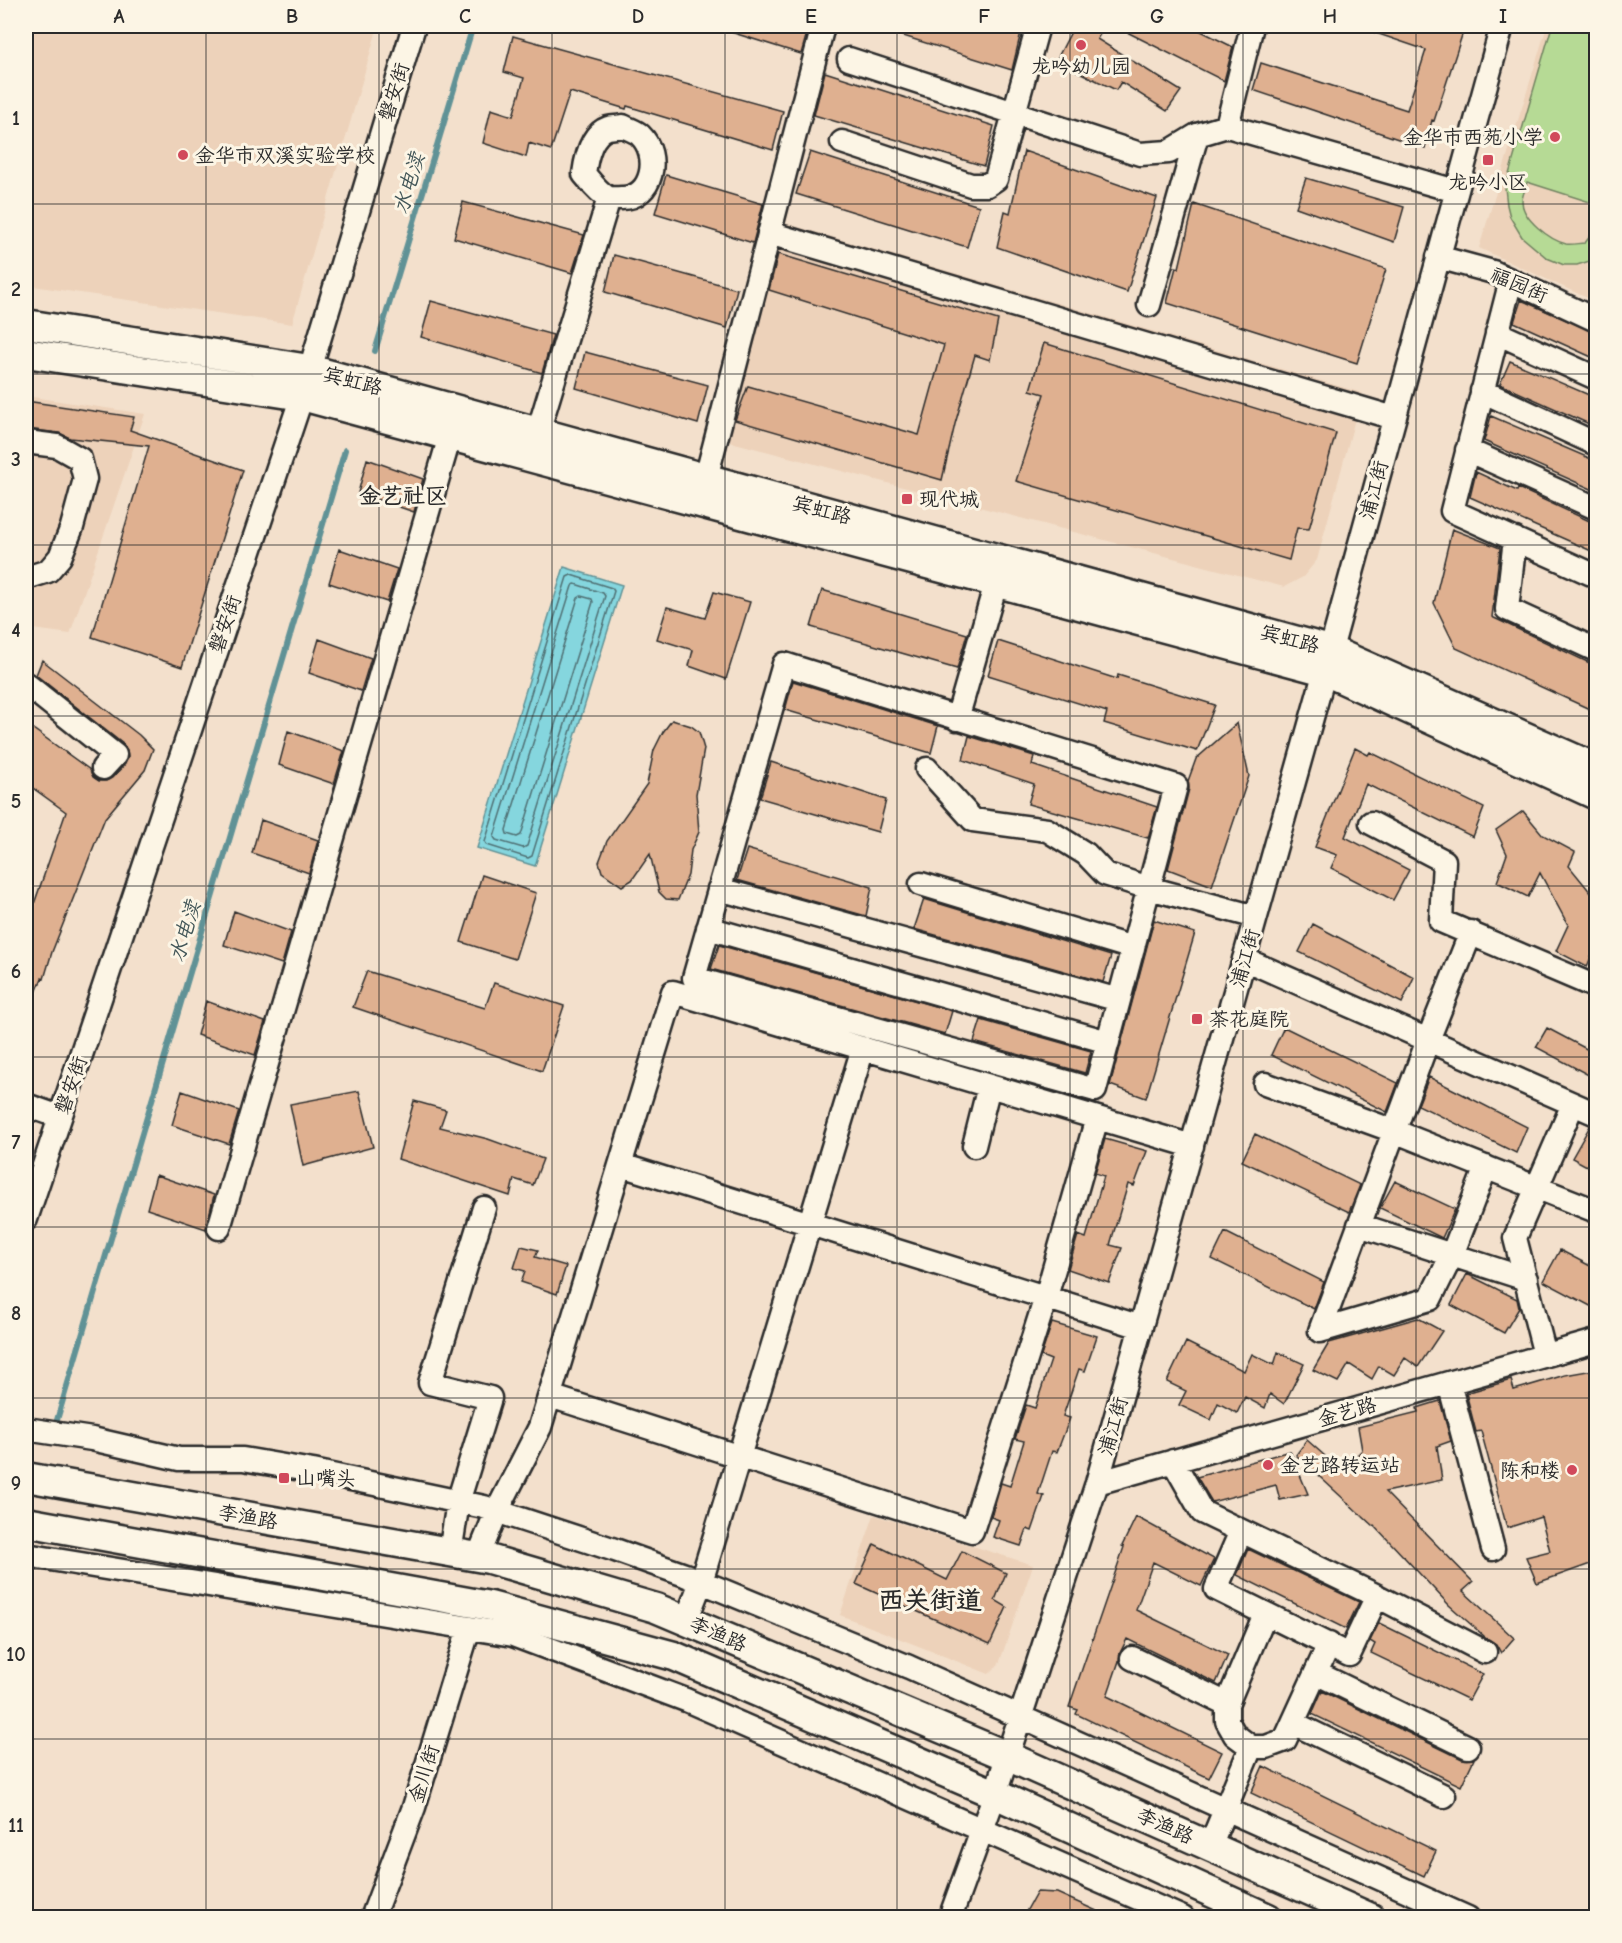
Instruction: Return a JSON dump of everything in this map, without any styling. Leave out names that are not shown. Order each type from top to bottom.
[{"type":"main road","name":"宾虹路","points":[[26,324],[538,432],[706,478],[1328,661],[1596,768]]},
{"type":"main road","name":"宾虹路","points":[[26,353],[306,382],[450,436],[996,583],[1328,661],[1596,795]]},
{"type":"main road","name":"李渔路","points":[[26,1477],[464,1555],[656,1608],[1007,1756],[1371,1917]]},
{"type":"main road","name":"李渔路","points":[[26,1522],[490,1606],[674,1656],[995,1794],[1268,1917]]},
{"type":"street","name":"磐安街","points":[[26,1219],[306,382],[414,26]]},
{"type":"street","points":[[706,478],[823,26]]},
{"type":"street","points":[[842,142],[971,185],[987,185],[996,179],[1038,26]]},
{"type":"street","points":[[1227,126],[1252,26]]},
{"type":"street","name":"浦江街","points":[[950,1917],[995,1794],[1097,1483],[1328,661],[1502,26]]},
{"type":"street","points":[[849,59],[1140,154],[1169,152],[1197,135],[1227,126],[1456,191]]},
{"type":"street","points":[[1149,305],[1197,135]]},
{"type":"street","points":[[538,432],[609,198]]},
{"type":"street","points":[[769,233],[1394,418]]},
{"type":"street","name":"福园街","points":[[1438,257],[1493,272],[1596,320]]},
{"type":"street","points":[[1511,280],[1452,511],[1596,576]]},
{"type":"street","points":[[1497,333],[1596,378]]},
{"type":"street","points":[[1482,391],[1596,444]]},
{"type":"street","points":[[219,1228],[450,436]]},
{"type":"street","points":[[26,442],[57,446],[80,459],[85,479],[72,527],[60,557],[48,571],[26,578]]},
{"type":"street","points":[[1467,450],[1596,508]]},
{"type":"street","points":[[1515,540],[1507,609],[1596,650]]},
{"type":"street","points":[[957,718],[996,583]]},
{"type":"street","points":[[784,664],[1176,786],[1149,888],[1095,1090],[694,978],[784,664]]},
{"type":"street","points":[[26,684],[115,755],[103,768]]},
{"type":"street","points":[[927,769],[973,820],[1047,830],[1086,854],[1105,874],[1256,917]]},
{"type":"street","points":[[1371,823],[1444,861],[1441,921],[1596,987]]},
{"type":"street","points":[[921,884],[1133,948]]},
{"type":"street","points":[[719,889],[1119,1000]]},
{"type":"street","points":[[708,928],[1108,1042]]},
{"type":"street","points":[[1471,932],[1428,1040],[1320,1331],[1430,1299],[1452,1255],[1486,1167]]},
{"type":"street","points":[[1244,959],[1596,1114]]},
{"type":"street","points":[[464,1555],[497,1511],[540,1427],[674,992],[1192,1146]]},
{"type":"street","points":[[686,1621],[701,1582],[863,1048]]},
{"type":"street","points":[[1265,1084],[1394,1131],[1596,1211]]},
{"type":"street","points":[[974,1146],[989,1086]]},
{"type":"street","points":[[1545,1355],[1515,1238],[1573,1104]]},
{"type":"street","points":[[26,1105],[60,1117]]},
{"type":"street","points":[[550,1396],[972,1531],[1046,1297],[1097,1118]]},
{"type":"street","points":[[621,1165],[1141,1327]]},
{"type":"street","points":[[464,1555],[458,1502],[490,1398],[430,1383],[484,1208]]},
{"type":"street","points":[[1359,1225],[1526,1279]]},
{"type":"street","name":"金艺路","points":[[1097,1483],[1596,1341]]},
{"type":"street","points":[[1449,1383],[1493,1549]]},
{"type":"street","points":[[26,1429],[92,1439],[178,1459],[243,1459],[313,1471],[497,1511],[615,1550],[701,1582],[909,1667],[1468,1917]]},
{"type":"street","points":[[1173,1461],[1202,1512],[1377,1596],[1485,1652]]},
{"type":"street","points":[[1241,1531],[1216,1588],[1349,1655],[1377,1596]]},
{"type":"street","points":[[26,1555],[513,1635],[686,1700],[1183,1917]]},
{"type":"street","points":[[1265,1614],[1227,1704],[1227,1721],[1235,1735],[1251,1747],[1266,1748],[1285,1740],[1329,1644]]},
{"type":"street","name":"金川街","points":[[372,1917],[414,1807],[469,1628]]},
{"type":"street","points":[[1132,1658],[1227,1704]]},
{"type":"street","points":[[1316,1673],[1468,1748]]},
{"type":"street","points":[[1293,1723],[1444,1796]]},
{"type":"street","points":[[1210,1846],[1251,1747]]},
{"type":"shaded area","name":"金华市双溪实验学校","points":[[26,26],[378,26],[292,324],[26,285]]},
{"type":"shaded area","name":"金华市西苑小学","points":[[1547,26],[1596,26],[1596,302],[1479,248]]},
{"type":"shaded area","points":[[781,222],[1362,393],[1317,560],[1303,577],[1284,587],[708,436]]},
{"type":"shaded area","points":[[26,396],[145,414],[70,634],[26,628]]},
{"type":"shaded area","points":[[874,1515],[1033,1565],[999,1664],[989,1674],[840,1615]]},
{"type":"green space","name":"金华市西苑小学","points":[[1552,26],[1596,26],[1596,204],[1527,182],[1522,201],[1527,215],[1538,228],[1560,242],[1585,243],[1596,228],[1596,259],[1577,265],[1564,265],[1547,258],[1522,237],[1510,217],[1505,188]]},
{"type":"water","points":[[564,567],[622,585],[535,866],[477,848]]},
{"type":"building","points":[[722,26],[809,26],[801,54],[721,29]]},
{"type":"building","points":[[881,26],[1014,26],[1022,28],[1012,70],[881,29]]},
{"type":"building","points":[[1074,26],[1105,26],[1097,39],[1181,91],[1167,111],[1121,82],[1116,90],[1056,61]]},
{"type":"building","points":[[1115,26],[1191,26],[1233,47],[1224,81]]},
{"type":"building","points":[[1361,26],[1465,26],[1434,121],[1432,120],[1425,148],[1253,90],[1261,63],[1407,110],[1426,50],[1361,28]]},
{"type":"building","points":[[513,36],[783,111],[773,150],[627,106],[626,109],[570,92],[551,150],[529,143],[526,157],[483,143],[491,109],[513,116],[524,78],[504,72]]},
{"type":"building","points":[[825,72],[994,126],[984,166],[814,115]]},
{"type":"building","points":[[1024,151],[1157,198],[1127,292],[997,247],[1005,211],[1010,213]]},
{"type":"building","points":[[810,152],[979,206],[967,247],[796,194]]},
{"type":"building","points":[[666,175],[763,204],[753,243],[655,213]]},
{"type":"building","points":[[1306,178],[1404,207],[1394,242],[1296,207]]},
{"type":"building","points":[[463,202],[584,235],[572,273],[454,238]]},
{"type":"building","points":[[1194,204],[1386,269],[1357,363],[1167,303],[1176,267],[1179,268]]},
{"type":"building","points":[[778,254],[998,320],[990,360],[975,355],[942,480],[735,420],[748,386],[919,435],[944,345],[769,290]]},
{"type":"building","points":[[614,255],[737,289],[727,328],[605,292]]},
{"type":"building","points":[[1521,300],[1596,333],[1596,359],[1514,322]]},
{"type":"building","points":[[431,301],[553,335],[542,373],[421,337]]},
{"type":"building","points":[[1044,343],[1336,433],[1309,529],[1297,528],[1289,560],[1016,481],[1044,394],[1030,390]]},
{"type":"building","points":[[585,352],[708,385],[698,424],[576,388]]},
{"type":"building","points":[[1510,361],[1596,398],[1596,427],[1500,384]]},
{"type":"building","points":[[26,401],[134,417],[130,430],[243,470],[182,667],[92,637],[149,446],[70,438],[59,433],[26,429]]},
{"type":"building","points":[[1491,416],[1596,461],[1596,491],[1484,441]]},
{"type":"building","points":[[367,459],[423,479],[414,512],[358,493]]},
{"type":"building","points":[[1476,472],[1517,491],[1518,488],[1596,524],[1596,553],[1470,497]]},
{"type":"building","points":[[1452,529],[1500,548],[1492,617],[1596,666],[1596,712],[1456,648],[1434,603]]},
{"type":"building","points":[[339,549],[397,569],[387,602],[329,583]]},
{"type":"building","points":[[822,590],[967,634],[957,669],[811,627]]},
{"type":"building","points":[[714,592],[750,602],[726,679],[689,666],[693,650],[657,639],[667,607],[705,618]]},
{"type":"building","points":[[319,639],[371,658],[361,691],[309,673]]},
{"type":"building","points":[[998,641],[1117,679],[1118,675],[1215,705],[1197,751],[1104,723],[1107,712],[988,675]]},
{"type":"building","points":[[42,660],[139,735],[153,749],[145,770],[105,818],[52,952],[44,979],[42,978],[26,1017],[26,927],[66,812],[26,783],[26,724],[90,770],[93,777],[99,781],[112,778],[125,764],[128,757],[123,744],[36,675]]},
{"type":"building","points":[[793,681],[938,726],[931,753],[785,710]]},
{"type":"building","points":[[672,720],[691,726],[699,732],[704,749],[696,794],[699,832],[691,850],[688,875],[678,900],[666,899],[659,892],[650,854],[632,880],[622,886],[602,872],[599,862],[607,841],[647,784],[654,750]]},
{"type":"building","points":[[1237,723],[1249,776],[1212,886],[1168,869],[1189,789],[1188,781],[1196,759]]},
{"type":"building","points":[[288,731],[344,751],[334,784],[279,765]]},
{"type":"building","points":[[969,736],[1034,756],[1032,765],[1157,807],[1148,838],[1028,804],[1034,784],[963,760]]},
{"type":"building","points":[[1355,748],[1368,755],[1370,752],[1484,808],[1473,837],[1366,784],[1345,837],[1409,870],[1393,900],[1331,868],[1337,855],[1315,847]]},
{"type":"building","points":[[771,762],[886,800],[878,832],[760,798]]},
{"type":"building","points":[[1523,811],[1543,835],[1575,852],[1569,866],[1596,899],[1596,944],[1587,967],[1556,951],[1568,925],[1540,873],[1528,897],[1497,882],[1507,854],[1496,830]]},
{"type":"building","points":[[261,820],[318,840],[309,873],[252,853]]},
{"type":"building","points":[[747,849],[872,887],[866,916],[737,880]]},
{"type":"building","points":[[482,875],[536,893],[515,959],[461,942]]},
{"type":"building","points":[[924,899],[1111,956],[1103,982],[914,929]]},
{"type":"building","points":[[234,911],[291,932],[282,964],[224,945]]},
{"type":"building","points":[[1154,920],[1195,933],[1146,1098],[1110,1085]]},
{"type":"building","points":[[1313,924],[1414,977],[1402,1003],[1299,952]]},
{"type":"building","points":[[719,945],[952,1011],[945,1034],[711,969]]},
{"type":"building","points":[[367,971],[485,1008],[494,983],[564,1006],[542,1071],[353,1007]]},
{"type":"building","points":[[206,1001],[265,1022],[255,1055],[197,1035]]},
{"type":"building","points":[[981,1020],[1091,1051],[1085,1073],[974,1042]]},
{"type":"building","points":[[1284,1027],[1398,1083],[1387,1112],[1271,1055]]},
{"type":"building","points":[[1547,1028],[1596,1054],[1596,1079],[1536,1047]]},
{"type":"building","points":[[1429,1077],[1527,1127],[1516,1153],[1418,1105]]},
{"type":"building","points":[[182,1091],[239,1111],[229,1144],[172,1125]]},
{"type":"building","points":[[359,1091],[373,1147],[303,1166],[290,1104]]},
{"type":"building","points":[[414,1101],[446,1110],[440,1127],[488,1139],[543,1159],[533,1185],[514,1179],[510,1196],[398,1159]]},
{"type":"building","points":[[1590,1126],[1596,1127],[1596,1171],[1572,1158]]},
{"type":"building","points":[[1255,1134],[1360,1185],[1349,1212],[1242,1161]]},
{"type":"building","points":[[1105,1139],[1147,1151],[1134,1186],[1128,1184],[1110,1245],[1122,1248],[1109,1283],[1068,1269],[1078,1235],[1086,1238],[1104,1176],[1095,1173]]},
{"type":"building","points":[[156,1175],[214,1195],[206,1229],[147,1209]]},
{"type":"building","points":[[1395,1181],[1455,1209],[1442,1238],[1380,1208]]},
{"type":"building","points":[[1225,1232],[1324,1282],[1314,1309],[1212,1259]]},
{"type":"building","points":[[521,1246],[538,1250],[535,1257],[566,1266],[557,1294],[521,1282],[525,1271],[514,1268]]},
{"type":"building","points":[[1560,1250],[1596,1269],[1596,1309],[1543,1281]]},
{"type":"building","points":[[1467,1274],[1517,1299],[1519,1308],[1504,1333],[1451,1305]]},
{"type":"building","points":[[1418,1318],[1442,1331],[1418,1367],[1405,1358],[1394,1375],[1379,1366],[1372,1379],[1349,1364],[1338,1382],[1313,1370],[1329,1343]]},
{"type":"building","points":[[1052,1323],[1097,1336],[1085,1371],[1079,1369],[1063,1416],[1070,1418],[1057,1452],[1052,1451],[1038,1494],[1044,1496],[1032,1531],[1027,1529],[1021,1546],[993,1537],[999,1520],[991,1517],[1001,1483],[1010,1486],[1024,1441],[1015,1439],[1026,1405],[1035,1408],[1051,1360],[1041,1356]]},
{"type":"building","points":[[1186,1342],[1244,1371],[1252,1354],[1274,1365],[1278,1352],[1304,1364],[1284,1404],[1270,1394],[1265,1408],[1245,1397],[1237,1413],[1218,1403],[1211,1420],[1179,1405],[1186,1391],[1167,1382]]},
{"type":"building","points":[[1593,1370],[1596,1387],[1596,1562],[1537,1583],[1526,1557],[1550,1551],[1541,1517],[1507,1528],[1481,1431],[1476,1432],[1466,1393],[1511,1380],[1514,1390],[1565,1375]]},
{"type":"building","points":[[1440,1401],[1451,1441],[1437,1446],[1442,1480],[1385,1492],[1473,1582],[1463,1591],[1514,1638],[1501,1653],[1496,1644],[1449,1605],[1374,1525],[1296,1455],[1307,1440],[1342,1471],[1362,1450],[1358,1427],[1418,1412],[1417,1408]]},
{"type":"building","name":"金艺路转运站","points":[[1290,1451],[1308,1494],[1280,1500],[1276,1485],[1212,1502],[1197,1477]]},
{"type":"building","points":[[1136,1517],[1214,1559],[1201,1586],[1153,1562],[1136,1610],[1228,1655],[1216,1683],[1127,1639],[1120,1653],[1107,1696],[1222,1752],[1209,1778],[1076,1714],[1078,1710],[1069,1707],[1124,1547],[1122,1546]]},
{"type":"building","points":[[874,1544],[947,1580],[962,1551],[1006,1573],[995,1600],[1007,1607],[990,1644],[856,1584]]},
{"type":"building","points":[[1248,1549],[1359,1602],[1346,1629],[1237,1575]]},
{"type":"building","points":[[1379,1623],[1483,1674],[1469,1700],[1371,1653],[1375,1644],[1370,1641]]},
{"type":"building","points":[[1322,1691],[1462,1759],[1474,1759],[1461,1786],[1312,1714]]},
{"type":"building","points":[[1263,1766],[1436,1851],[1424,1876],[1251,1793]]},
{"type":"building","points":[[1037,1892],[1057,1893],[1110,1917],[1023,1917]]},
{"type":"waterway","name":"水电渎","points":[[375,351],[473,26]]},
{"type":"waterway","name":"水电渎","points":[[57,1420],[345,450]]},
{"type":"place","name":"龙吟幼儿园","points":[[1081,45]]},
{"type":"place","name":"金华市西苑小学","points":[[1555,137]]},
{"type":"place","name":"金华市双溪实验学校","points":[[183,155]]},
{"type":"place","name":"龙吟小区","points":[[1488,160]]},
{"type":"place","name":"现代城","points":[[907,499]]},
{"type":"place","name":"茶花庭院","points":[[1197,1019]]},
{"type":"place","name":"金艺路转运站","points":[[1268,1465]]},
{"type":"place","name":"陈和楼","points":[[1572,1470]]},
{"type":"place","name":"山嘴头","points":[[284,1478]]},
{"type":"district","name":"金艺社区","points":[[403,496]]},
{"type":"district","name":"西关街道","points":[[930,1601]]}]
